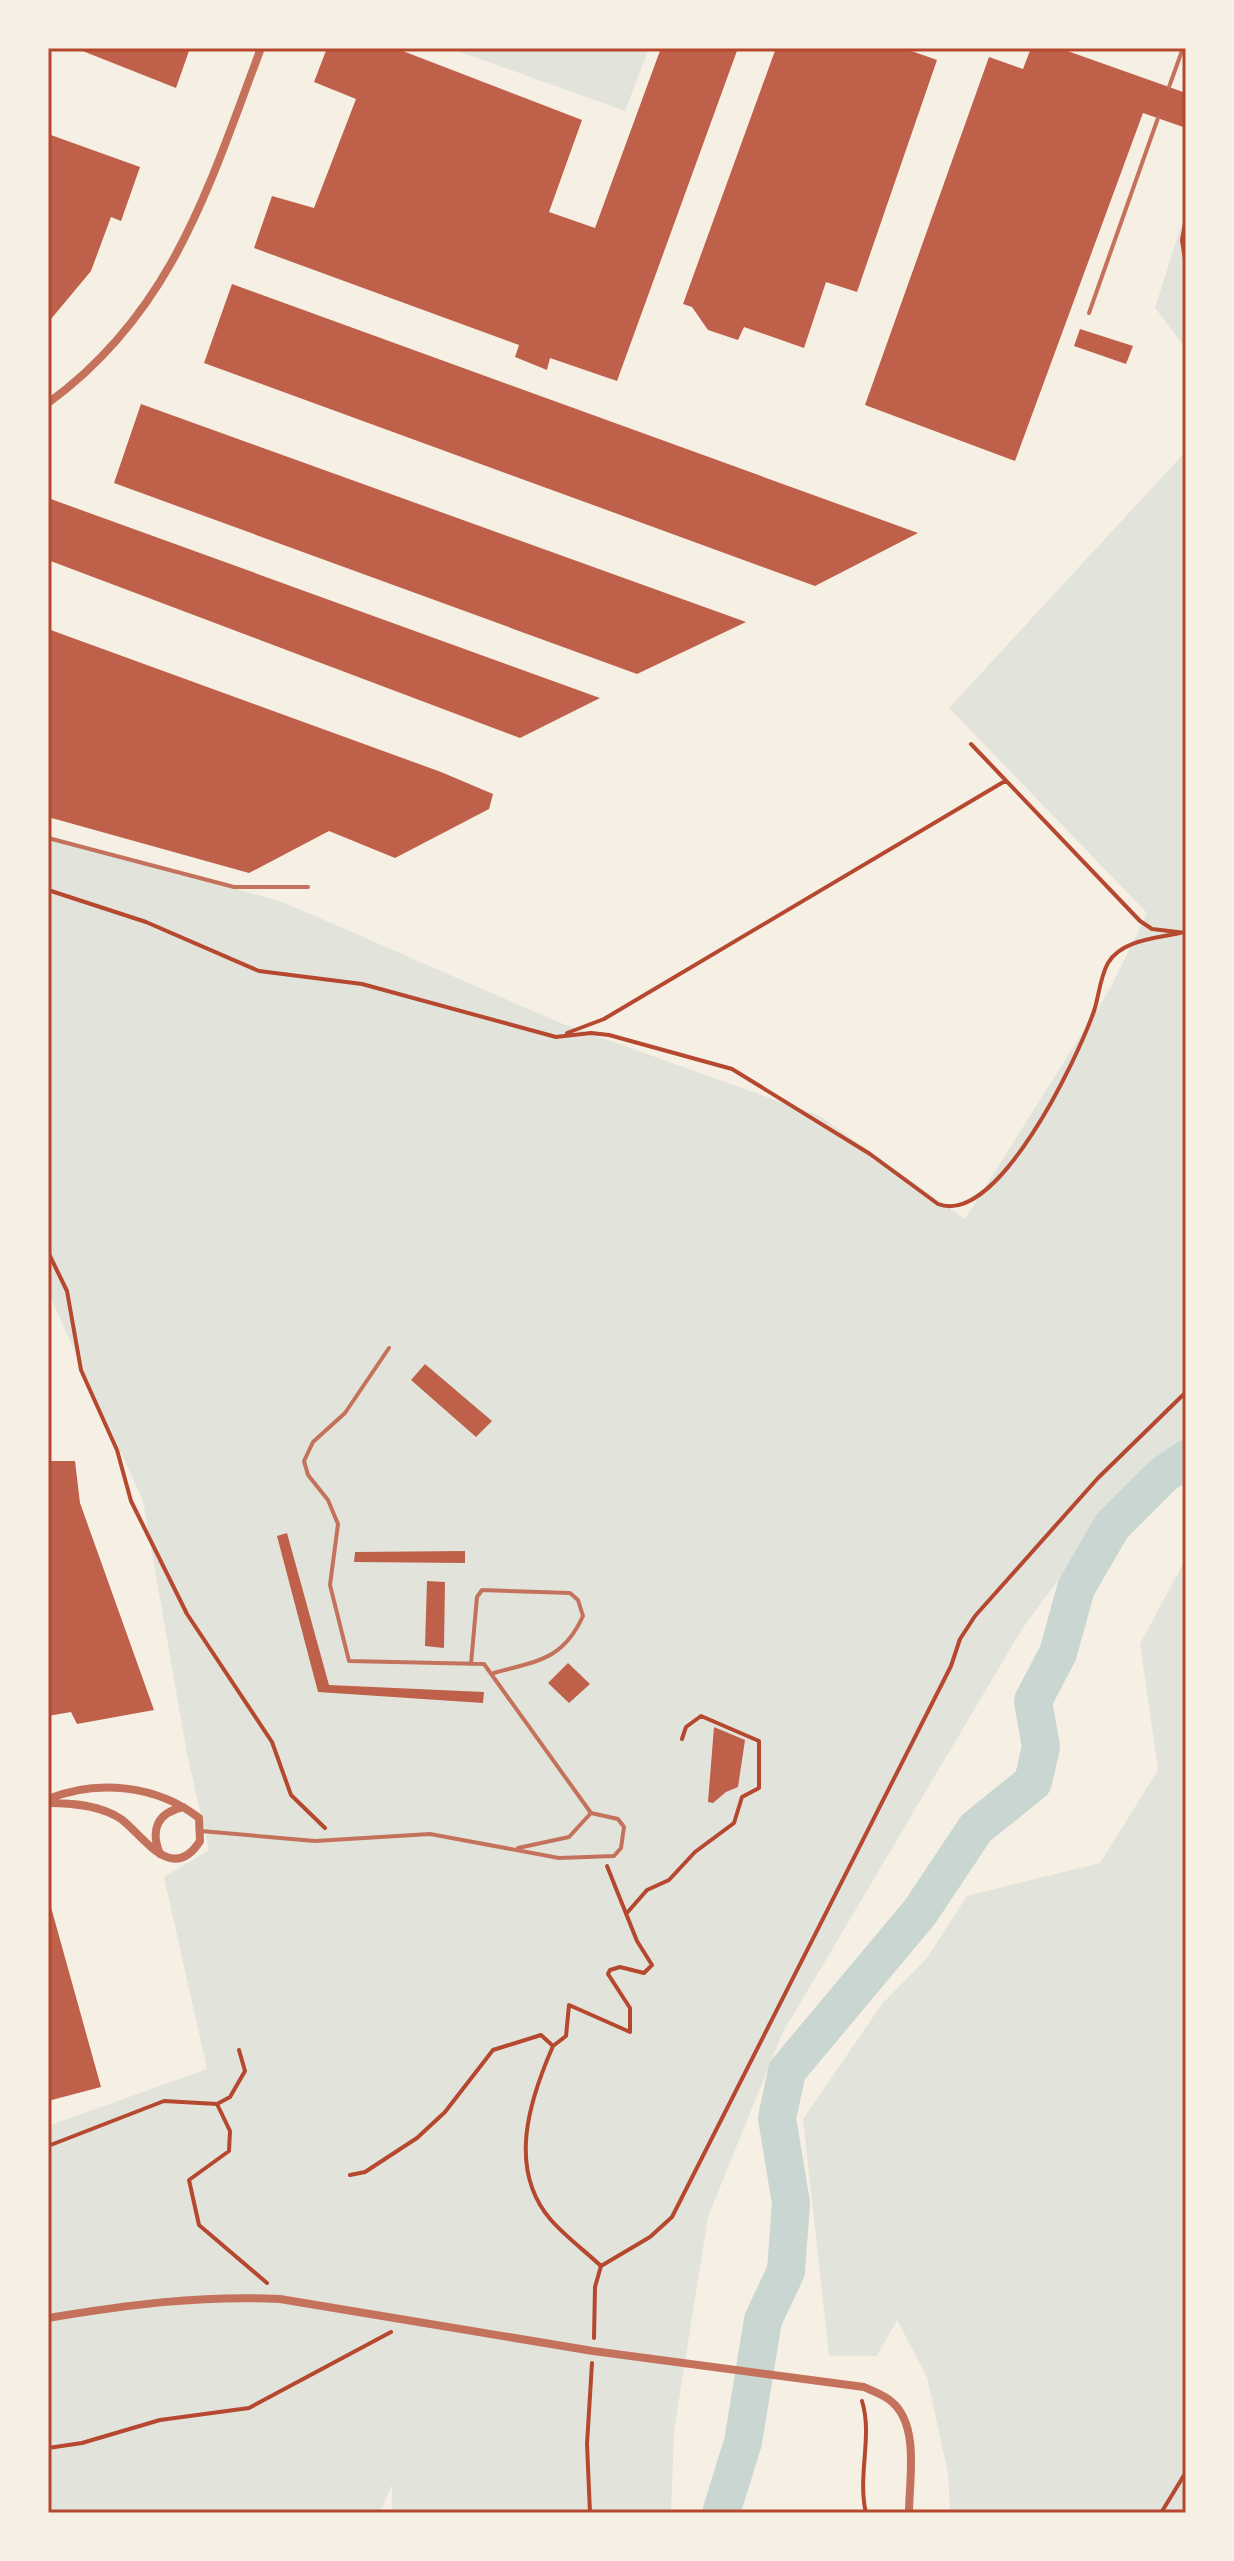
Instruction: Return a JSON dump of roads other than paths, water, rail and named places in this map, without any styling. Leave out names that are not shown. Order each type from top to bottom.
[{"type":"street","points":[[48,403],[105,356],[178,255],[200,209],[261,48]]},
{"type":"street","points":[[102,1787],[167,1797],[199,1818],[200,1841],[187,1855],[172,1858],[160,1854],[120,1819],[80,1803],[48,1801],[72,1789],[102,1787]]},
{"type":"street","points":[[160,1854],[155,1841],[158,1822],[168,1811],[184,1807]]},
{"type":"street","points":[[48,2318],[156,2300],[228,2296],[287,2300],[593,2351],[864,2387],[892,2401],[904,2419],[909,2443],[909,2513]]},
{"type":"lane","points":[[1169,87],[1183,48]]},
{"type":"lane","points":[[1089,313],[1158,118]]},
{"type":"lane","points":[[48,838],[234,887],[308,887]]},
{"type":"lane","points":[[201,1831],[273,1839],[338,1841],[430,1834],[517,1848],[546,1856],[605,1858],[621,1848],[624,1827],[618,1819],[591,1813],[484,1664],[349,1661],[330,1585],[338,1524],[328,1500],[308,1475],[304,1461],[313,1442],[345,1413],[389,1348]]},
{"type":"lane","points":[[471,1664],[477,1597],[482,1590],[570,1593],[578,1600],[583,1616],[574,1636],[552,1657],[494,1674]]},
{"type":"lane","points":[[517,1848],[569,1837],[591,1813]]},
{"type":"waterway","points":[[721,2513],[743,2442],[763,2320],[786,2271],[791,2203],[777,2118],[787,2071],[920,1912],[976,1828],[1033,1782],[1041,1747],[1033,1701],[1058,1653],[1076,1588],[1112,1526],[1163,1475],[1186,1459]]}]
